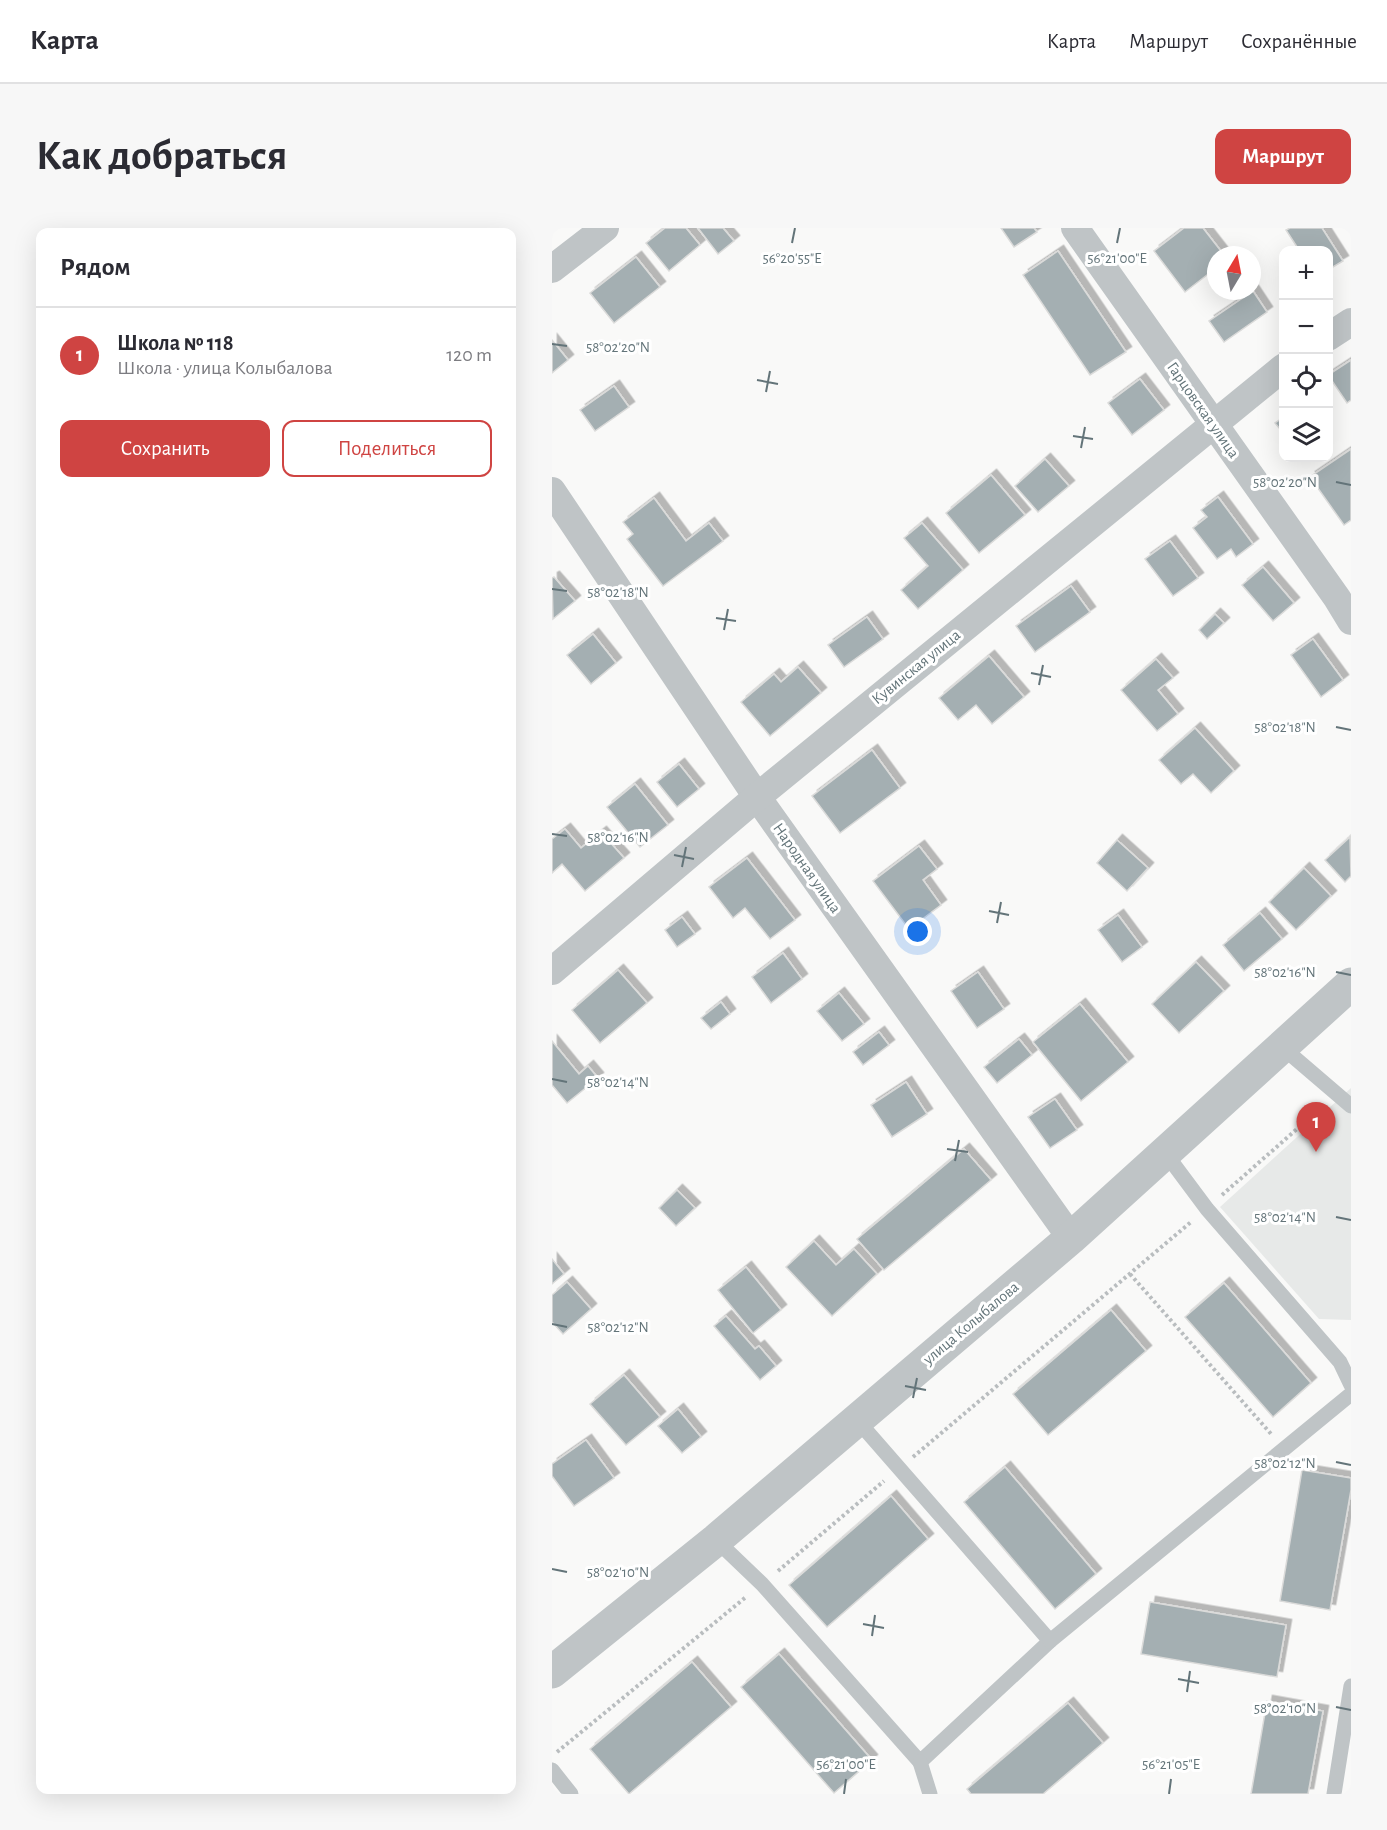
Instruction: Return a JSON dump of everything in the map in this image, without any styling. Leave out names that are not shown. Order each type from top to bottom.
[{"type":"street","points":[[552,269],[605,228]]},
{"type":"street","name":"Гарцовская улица","points":[[1075,228],[1351,621]]},
{"type":"street","points":[[1333,334],[1351,322]]},
{"type":"street","name":"Кувинская улица","points":[[552,971],[757,797],[1279,371]]},
{"type":"street","name":"Народная улица","points":[[552,491],[757,797],[1071,1239]]},
{"type":"street","name":"улица Колыбалова","points":[[552,1672],[716,1540],[1071,1239],[1351,984]]},
{"type":"lane","points":[[1282,1047],[1351,1106]]},
{"type":"lane","points":[[1166,1154],[1207,1209],[1341,1362],[1351,1385]]},
{"type":"lane","points":[[920,1761],[1050,1641],[1351,1394]]},
{"type":"lane","points":[[857,1420],[1050,1641]]},
{"type":"lane","points":[[716,1540],[762,1584],[920,1761],[930,1794]]},
{"type":"lane","points":[[1334,1794],[1344,1778],[1351,1686]]},
{"type":"lane","points":[[552,1770],[571,1794]]},
{"type":"path","points":[[552,1756],[762,1584],[1130,1274],[1337,1094]]},
{"type":"path","points":[[1130,1274],[1285,1449]]},
{"type":"shaded area","points":[[1351,1088],[1351,1320],[1319,1319],[1220,1207]]},
{"type":"building","points":[[665,228],[686,228],[700,245],[669,271],[646,243]]},
{"type":"building","points":[[698,228],[723,228],[734,241],[718,254]]},
{"type":"building","points":[[1001,228],[1034,228],[1037,232],[1014,247]]},
{"type":"building","points":[[1184,228],[1203,228],[1217,246],[1207,246],[1207,275],[1185,292],[1154,251]]},
{"type":"building","points":[[1322,228],[1343,261],[1333,267],[1333,246],[1296,246],[1286,230]]},
{"type":"building","points":[[1058,251],[1126,352],[1090,375],[1023,275]]},
{"type":"building","points":[[636,257],[660,287],[614,323],[590,293]]},
{"type":"building","points":[[1240,300],[1259,300],[1267,312],[1224,342],[1209,321]]},
{"type":"building","points":[[552,340],[568,360],[552,373]]},
{"type":"building","points":[[1351,360],[1351,400],[1347,403],[1333,382],[1333,372]]},
{"type":"building","points":[[1140,379],[1164,410],[1132,435],[1108,403]]},
{"type":"building","points":[[614,386],[629,407],[595,431],[580,410]]},
{"type":"building","points":[[1351,449],[1351,520],[1344,525],[1310,477]]},
{"type":"building","points":[[1045,459],[1069,486],[1038,512],[1015,486]]},
{"type":"building","points":[[991,475],[1025,515],[979,553],[946,513]]},
{"type":"building","points":[[1218,497],[1253,544],[1236,557],[1231,549],[1217,559],[1193,528],[1207,517],[1201,510]]},
{"type":"building","points":[[654,498],[686,541],[709,523],[723,541],[663,586],[627,539],[633,534],[623,522]]},
{"type":"building","points":[[922,523],[963,570],[918,609],[901,590],[928,566],[904,538]]},
{"type":"building","points":[[1170,541],[1198,578],[1173,596],[1145,559]]},
{"type":"building","points":[[1263,567],[1294,603],[1273,621],[1242,585]]},
{"type":"building","points":[[554,577],[575,601],[553,619],[552,578]]},
{"type":"building","points":[[1071,586],[1090,612],[1035,652],[1016,626]]},
{"type":"building","points":[[1215,614],[1224,623],[1207,639],[1199,630]]},
{"type":"building","points":[[867,617],[883,639],[844,667],[828,645]]},
{"type":"building","points":[[593,634],[616,663],[591,684],[567,655]]},
{"type":"building","points":[[1313,639],[1343,680],[1321,697],[1291,655]]},
{"type":"building","points":[[989,656],[1024,697],[992,724],[976,705],[958,720],[939,698]]},
{"type":"building","points":[[1156,659],[1173,678],[1158,690],[1178,714],[1157,731],[1121,690]]},
{"type":"building","points":[[798,667],[821,693],[770,736],[741,702],[774,674],[781,682]]},
{"type":"building","points":[[1195,728],[1234,771],[1211,793],[1193,774],[1181,784],[1159,760]]},
{"type":"building","points":[[872,750],[900,788],[840,833],[812,796]]},
{"type":"building","points":[[679,764],[699,789],[677,807],[657,782]]},
{"type":"building","points":[[635,784],[668,825],[640,847],[607,807]]},
{"type":"building","points":[[565,829],[581,848],[601,832],[624,858],[585,891],[562,864],[552,873],[552,839]]},
{"type":"building","points":[[1350,837],[1351,876],[1345,882],[1325,860]]},
{"type":"building","points":[[1117,840],[1148,868],[1127,891],[1097,863]]},
{"type":"building","points":[[919,846],[937,869],[923,880],[941,905],[909,929],[873,881]]},
{"type":"building","points":[[747,858],[795,920],[770,939],[745,908],[733,918],[709,887]]},
{"type":"building","points":[[1304,868],[1331,896],[1296,930],[1269,902]]},
{"type":"building","points":[[1260,913],[1282,939],[1244,971],[1223,945]]},
{"type":"building","points":[[1118,915],[1142,947],[1122,962],[1098,930]]},
{"type":"building","points":[[682,917],[695,934],[677,947],[665,930]]},
{"type":"building","points":[[783,953],[802,979],[771,1003],[752,977]]},
{"type":"building","points":[[1196,962],[1224,991],[1179,1033],[1152,1004]]},
{"type":"building","points":[[618,970],[647,1003],[600,1043],[572,1010]]},
{"type":"building","points":[[978,972],[1004,1009],[977,1028],[951,991]]},
{"type":"building","points":[[839,993],[864,1024],[842,1041],[817,1011]]},
{"type":"building","points":[[721,1002],[730,1014],[711,1029],[701,1018]]},
{"type":"building","points":[[1080,1004],[1128,1062],[1081,1101],[1033,1042]]},
{"type":"building","points":[[879,1032],[889,1045],[863,1065],[853,1052]]},
{"type":"building","points":[[1019,1039],[1032,1055],[997,1083],[984,1067]]},
{"type":"building","points":[[552,1041],[579,1074],[588,1066],[598,1078],[567,1103],[552,1085]]},
{"type":"building","points":[[906,1082],[927,1114],[892,1137],[871,1105]]},
{"type":"building","points":[[1055,1099],[1077,1130],[1050,1148],[1028,1117]]},
{"type":"building","points":[[964,1149],[991,1180],[884,1270],[857,1239]]},
{"type":"building","points":[[677,1190],[695,1208],[676,1226],[659,1208]]},
{"type":"building","points":[[814,1241],[836,1265],[854,1249],[877,1274],[832,1316],[786,1267]]},
{"type":"building","points":[[552,1259],[564,1274],[552,1284]]},
{"type":"building","points":[[746,1267],[781,1310],[753,1333],[718,1290]]},
{"type":"building","points":[[567,1282],[591,1309],[563,1334],[552,1322],[552,1295]]},
{"type":"building","points":[[1224,1283],[1311,1383],[1273,1417],[1185,1317]]},
{"type":"building","points":[[1111,1310],[1146,1351],[1048,1435],[1013,1394]]},
{"type":"building","points":[[726,1316],[755,1349],[759,1346],[776,1366],[760,1380],[714,1326]]},
{"type":"building","points":[[624,1375],[660,1417],[626,1445],[590,1404]]},
{"type":"building","points":[[678,1409],[701,1437],[682,1453],[658,1426]]},
{"type":"building","points":[[586,1440],[614,1478],[574,1506],[552,1476],[552,1464]]},
{"type":"building","points":[[1005,1467],[1096,1574],[1055,1609],[964,1502]]},
{"type":"building","points":[[1302,1470],[1351,1478],[1351,1490],[1330,1610],[1280,1601]]},
{"type":"building","points":[[891,1496],[928,1539],[827,1627],[789,1585]]},
{"type":"building","points":[[1150,1602],[1286,1625],[1277,1677],[1141,1654]]},
{"type":"building","points":[[779,1654],[872,1760],[834,1793],[741,1687]]},
{"type":"building","points":[[692,1662],[731,1707],[629,1794],[590,1749]]},
{"type":"building","points":[[1267,1701],[1323,1711],[1308,1794],[1251,1794]]},
{"type":"building","points":[[1068,1703],[1103,1743],[1043,1794],[971,1794],[967,1789]]},
{"type":"place","name":"Школа № 118","points":[[1316,1152]]}]
